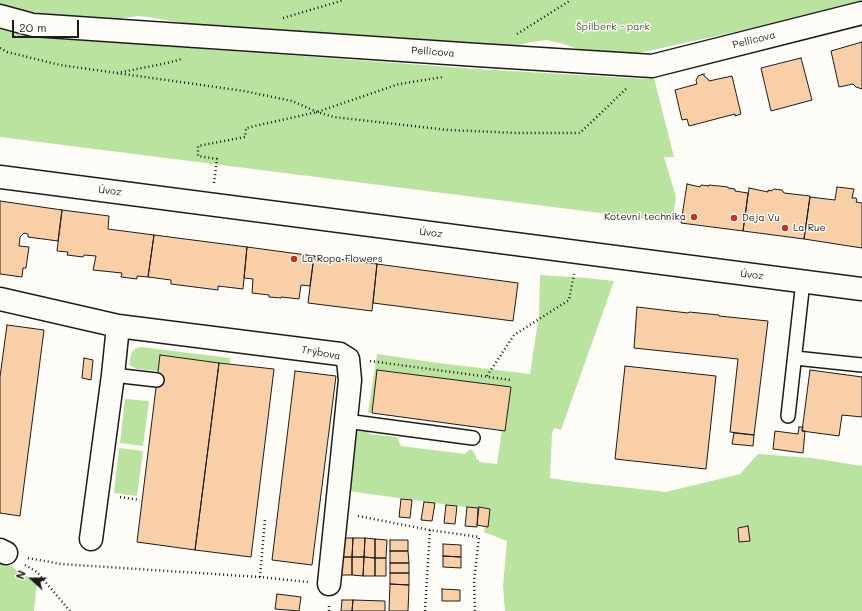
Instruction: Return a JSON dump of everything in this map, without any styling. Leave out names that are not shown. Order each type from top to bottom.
[{"type":"street","name":"Pellicova","points":[[0,16],[33,26],[652,66],[862,13]]},
{"type":"street","name":"Úvoz","points":[[0,177],[862,289]]},
{"type":"street","name":"Trýbova","points":[[0,299],[118,326],[340,354],[348,359],[350,380],[329,584]]},
{"type":"street","points":[[91,539],[113,375],[118,326]]},
{"type":"lane","points":[[788,416],[803,281]]},
{"type":"lane","points":[[794,358],[862,365]]},
{"type":"lane","points":[[113,375],[157,380]]},
{"type":"lane","points":[[346,421],[473,438]]},
{"type":"path","points":[[256,40],[269,22],[344,0]]},
{"type":"path","points":[[493,56],[513,36],[571,0]]},
{"type":"path","points":[[0,48],[7,52],[60,65],[244,91],[292,101],[317,112],[334,117],[448,130],[517,133],[580,133],[652,66]]},
{"type":"path","points":[[114,73],[167,63],[187,57]]},
{"type":"path","points":[[217,159],[198,156],[198,146],[245,137],[246,128],[317,112],[399,84],[449,76]]},
{"type":"path","points":[[487,376],[514,335],[569,300],[575,271]]},
{"type":"path","points":[[348,359],[511,380]]},
{"type":"path","points":[[120,497],[140,500]]},
{"type":"path","points":[[337,512],[430,530],[479,537],[474,581],[474,611]]},
{"type":"path","points":[[260,577],[265,519]]},
{"type":"path","points":[[425,611],[430,530]]},
{"type":"path","points":[[3,551],[61,564],[260,577],[329,584]]},
{"type":"path","points":[[3,551],[37,572],[70,611]]},
{"type":"green space","name":"Špilberk - park","points":[[0,0],[862,0],[862,2],[776,23],[627,55],[591,53],[547,40],[512,47],[201,26],[138,16],[117,19],[75,17],[7,7],[0,5]]},
{"type":"green space","points":[[0,29],[29,36],[477,69],[647,79],[654,78],[674,157],[664,157],[676,197],[672,222],[0,137]]},
{"type":"green space","points":[[540,275],[614,281],[561,430],[554,428],[552,433],[550,478],[666,492],[740,474],[758,454],[812,458],[862,466],[862,611],[505,611],[503,586],[507,541],[484,532],[485,526],[488,527],[490,509],[348,491],[353,434],[358,431],[369,432],[369,434],[397,437],[401,446],[465,454],[470,449],[473,451],[479,462],[497,464],[502,430],[505,431],[511,387],[377,370],[372,413],[368,413],[377,354],[530,374],[539,315]]},
{"type":"green space","points":[[141,347],[230,358],[230,364],[161,355],[158,371],[137,369],[129,365],[130,358],[132,352],[136,348]]},
{"type":"green space","points":[[125,399],[149,401],[143,446],[120,443]]},
{"type":"green space","points":[[119,448],[143,451],[137,496],[114,493]]},
{"type":"green space","points":[[0,560],[37,582],[34,611],[0,611]]},
{"type":"building","points":[[862,42],[862,89],[853,84],[839,87],[831,51]]},
{"type":"building","points":[[801,58],[812,100],[771,111],[761,68]]},
{"type":"building","points":[[704,74],[709,81],[732,76],[741,114],[735,116],[735,114],[689,126],[687,119],[682,120],[675,90],[697,84],[696,80],[698,76]]},
{"type":"building","points":[[687,184],[700,187],[701,185],[709,185],[728,187],[735,189],[735,191],[748,193],[743,231],[681,223]]},
{"type":"building","points":[[837,187],[854,189],[852,198],[856,198],[856,202],[862,203],[862,248],[804,239],[810,197],[835,200]]},
{"type":"building","points":[[749,188],[768,192],[768,190],[771,191],[774,189],[782,190],[784,193],[810,196],[804,239],[743,231]]},
{"type":"building","points":[[0,201],[62,210],[58,241],[28,237],[28,234],[24,233],[20,237],[19,246],[29,247],[26,268],[23,268],[22,277],[0,274]]},
{"type":"building","points":[[62,210],[109,216],[108,229],[154,235],[148,277],[137,276],[137,279],[121,277],[122,273],[93,270],[96,256],[84,255],[83,257],[67,255],[68,252],[57,251]]},
{"type":"building","points":[[154,235],[247,247],[243,289],[218,286],[218,290],[171,284],[171,280],[148,277]]},
{"type":"building","points":[[247,247],[314,256],[310,286],[301,285],[299,299],[269,297],[269,295],[252,293],[253,279],[244,278]]},
{"type":"building","points":[[314,256],[377,264],[372,311],[308,303]]},
{"type":"building","points":[[377,264],[518,283],[513,321],[373,303]]},
{"type":"building","points":[[637,307],[768,321],[754,435],[730,432],[738,359],[634,348]]},
{"type":"building","points":[[7,325],[44,330],[20,516],[0,513],[0,377]]},
{"type":"building","points":[[160,355],[219,363],[195,550],[137,542]]},
{"type":"building","points":[[84,358],[93,360],[91,380],[82,378]]},
{"type":"building","points":[[219,363],[274,369],[251,557],[195,550]]},
{"type":"building","points":[[625,366],[716,376],[706,469],[615,459]]},
{"type":"building","points":[[377,370],[511,387],[505,431],[372,413]]},
{"type":"building","points":[[810,370],[862,377],[862,417],[842,415],[839,436],[802,431]]},
{"type":"building","points":[[295,371],[336,376],[312,565],[272,560]]},
{"type":"building","points":[[799,427],[803,427],[802,431],[805,431],[803,453],[773,449],[775,431],[798,434]]},
{"type":"building","points":[[734,433],[754,435],[753,446],[732,444]]},
{"type":"building","points":[[401,499],[412,500],[410,518],[399,517]]},
{"type":"building","points":[[424,502],[435,503],[432,521],[421,520]]},
{"type":"building","points":[[446,505],[457,506],[455,524],[444,523]]},
{"type":"building","points":[[467,507],[478,508],[477,527],[465,526]]},
{"type":"building","points":[[479,507],[490,509],[488,527],[477,525]]},
{"type":"building","points":[[748,526],[750,541],[739,542],[738,528]]},
{"type":"building","points":[[341,538],[353,538],[352,557],[341,557]]},
{"type":"building","points":[[353,538],[365,538],[364,557],[352,557]]},
{"type":"building","points":[[365,538],[375,539],[375,558],[364,557]]},
{"type":"building","points":[[375,539],[387,540],[386,558],[375,558]]},
{"type":"building","points":[[390,540],[408,540],[408,551],[390,551]]},
{"type":"building","points":[[443,544],[461,545],[461,557],[443,556]]},
{"type":"building","points":[[390,551],[408,551],[409,563],[390,563]]},
{"type":"building","points":[[443,556],[461,557],[461,568],[443,567]]},
{"type":"building","points":[[341,557],[352,557],[352,575],[340,575]]},
{"type":"building","points":[[352,557],[364,557],[363,576],[352,575]]},
{"type":"building","points":[[364,557],[375,558],[375,576],[363,576]]},
{"type":"building","points":[[375,558],[386,558],[386,576],[375,576]]},
{"type":"building","points":[[390,563],[409,563],[409,573],[390,573]]},
{"type":"building","points":[[390,573],[409,573],[409,585],[390,584]]},
{"type":"building","points":[[390,584],[409,585],[408,611],[389,611]]},
{"type":"building","points":[[442,589],[460,590],[460,601],[442,601]]},
{"type":"building","points":[[277,594],[301,597],[299,611],[275,609]]},
{"type":"building","points":[[342,600],[353,600],[352,611],[341,611]]},
{"type":"building","points":[[353,600],[385,601],[385,611],[352,611]]},
{"type":"place","name":"Kotevní technika","points":[[694,217]]},
{"type":"place","name":"Deja Vu","points":[[734,218]]},
{"type":"place","name":"La Rue","points":[[785,228]]},
{"type":"place","name":"La Ropa Flowers","points":[[294,259]]}]
